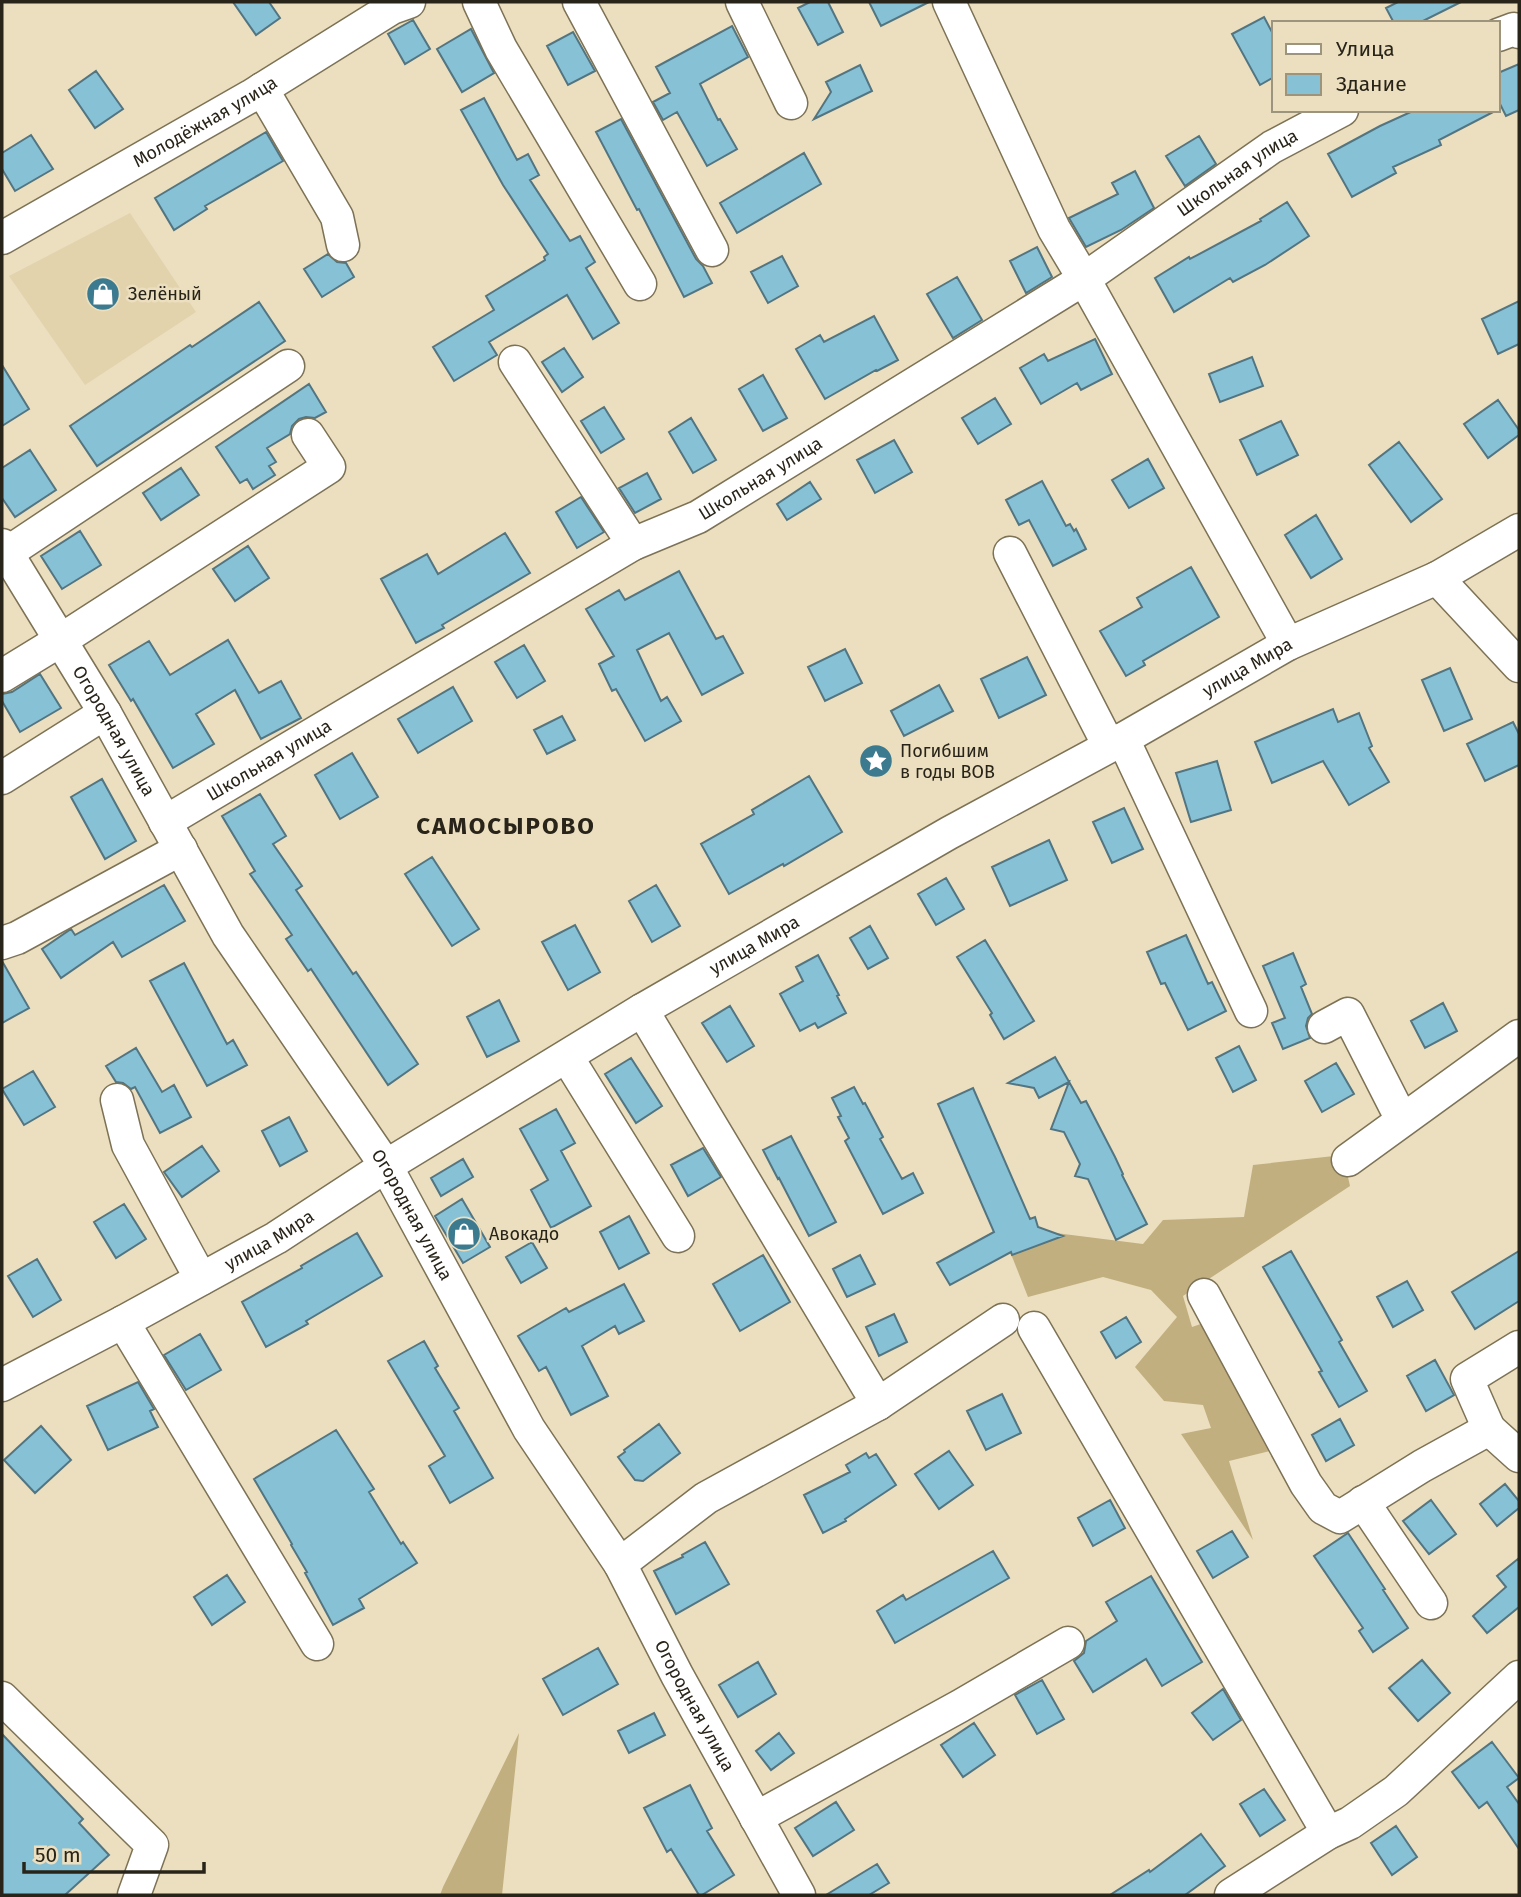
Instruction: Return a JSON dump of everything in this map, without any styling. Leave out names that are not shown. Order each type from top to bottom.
[{"type":"street","name":"Молодёжная улица","points":[[2,238],[262,89],[392,8],[409,2]]},
{"type":"street","points":[[479,2],[501,49],[640,284]]},
{"type":"street","points":[[579,2],[712,250]]},
{"type":"street","points":[[742,2],[791,103]]},
{"type":"street","points":[[949,2],[1054,229],[1288,644]]},
{"type":"street","points":[[1500,34],[1514,29],[1519,32]]},
{"type":"street","points":[[262,89],[337,217],[343,246]]},
{"type":"street","name":"Школьная улица","points":[[166,822],[633,544],[698,517],[1084,279],[1272,147],[1338,112]]},
{"type":"street","points":[[554,139],[552,157],[612,268]]},
{"type":"street","points":[[515,362],[633,544]]},
{"type":"street","points":[[4,549],[288,366]]},
{"type":"street","points":[[65,647],[329,467],[308,435]]},
{"type":"street","name":"улица Мира","points":[[2,1385],[276,1238],[386,1167],[642,1010],[949,833],[1116,743],[1288,644],[1437,578],[1519,530]]},
{"type":"street","name":"Огородная улица","points":[[4,549],[105,713],[228,935],[386,1167],[529,1429],[620,1564],[677,1675],[798,1895]]},
{"type":"street","points":[[1010,553],[1116,743],[1251,1010]]},
{"type":"street","points":[[2,676],[65,647],[181,577],[208,567]]},
{"type":"street","points":[[1437,578],[1519,666]]},
{"type":"street","points":[[2,778],[105,713]]},
{"type":"street","points":[[2,943],[181,849]]},
{"type":"street","points":[[642,1010],[878,1404]]},
{"type":"street","points":[[1324,1027],[1348,1014],[1402,1120]]},
{"type":"street","points":[[1348,1160],[1519,1036]]},
{"type":"street","points":[[567,1057],[678,1236]]},
{"type":"street","points":[[117,1100],[128,1145],[201,1279]]},
{"type":"street","points":[[1204,1295],[1306,1484],[1323,1508],[1352,1510],[1422,1466],[1489,1429]]},
{"type":"street","points":[[620,1564],[706,1499],[878,1404],[1003,1320]]},
{"type":"street","points":[[123,1322],[317,1644]]},
{"type":"street","points":[[1034,1328],[1328,1833]]},
{"type":"street","points":[[1519,1347],[1467,1379],[1489,1429],[1519,1456]]},
{"type":"street","points":[[1352,1510],[1432,1604]]},
{"type":"street","points":[[756,1818],[1069,1643]]},
{"type":"street","points":[[1231,1895],[1328,1833],[1350,1823],[1396,1791],[1519,1677]]},
{"type":"street","points":[[2,1698],[152,1845],[134,1895]]},
{"type":"shaded area","name":"Зелёный","points":[[130,213],[196,312],[85,385],[9,276]]},
{"type":"shaded area","points":[[1343,1155],[1350,1186],[1183,1296],[1192,1327],[1218,1318],[1274,1450],[1229,1461],[1253,1540],[1181,1434],[1211,1428],[1203,1405],[1164,1401],[1135,1367],[1177,1317],[1151,1290],[1103,1277],[1028,1297],[1000,1226],[1143,1244],[1163,1220],[1244,1217],[1253,1165]]},
{"type":"shaded area","points":[[519,1733],[502,1895],[440,1895],[443,1887]]},
{"type":"building","points":[[233,2],[269,2],[280,18],[256,35]]},
{"type":"building","points":[[810,2],[828,2],[843,32],[818,45],[798,8]]},
{"type":"building","points":[[869,2],[929,2],[881,26]]},
{"type":"building","points":[[1398,2],[1461,2],[1423,21],[1393,21],[1386,8]]},
{"type":"building","points":[[1264,17],[1272,32],[1272,78],[1260,85],[1232,34]]},
{"type":"building","points":[[413,20],[430,49],[405,64],[388,34]]},
{"type":"building","points":[[732,26],[748,57],[700,84],[718,120],[720,119],[737,149],[707,166],[677,112],[663,120],[653,102],[670,93],[656,67]]},
{"type":"building","points":[[471,29],[494,73],[462,92],[437,49]]},
{"type":"building","points":[[573,32],[595,71],[568,85],[547,46]]},
{"type":"building","points":[[1519,64],[1519,110],[1506,116],[1500,104],[1500,72]]},
{"type":"building","points":[[860,65],[872,91],[814,119],[831,92],[826,82]]},
{"type":"building","points":[[96,71],[123,109],[95,128],[69,90]]},
{"type":"building","points":[[484,98],[517,160],[528,154],[539,175],[530,180],[570,241],[580,236],[595,262],[586,268],[619,323],[593,339],[567,295],[489,342],[497,355],[454,381],[433,347],[494,310],[486,296],[545,260],[544,257],[548,254],[503,185],[461,110]]},
{"type":"building","points":[[1411,112],[1493,112],[1439,140],[1441,145],[1393,167],[1396,173],[1352,197],[1328,154]]},
{"type":"building","points":[[621,119],[696,259],[712,283],[684,297],[596,132]]},
{"type":"building","points":[[266,132],[283,161],[205,206],[207,209],[174,230],[155,198]]},
{"type":"building","points":[[31,135],[53,169],[15,191],[2,169],[2,153]]},
{"type":"building","points":[[1199,136],[1216,164],[1185,186],[1166,156]]},
{"type":"building","points":[[804,153],[821,184],[737,233],[720,203]]},
{"type":"building","points":[[1135,171],[1154,208],[1121,230],[1086,247],[1069,218],[1118,194],[1112,183]]},
{"type":"building","points":[[1287,202],[1309,236],[1265,265],[1233,282],[1230,278],[1174,312],[1155,278],[1189,257],[1190,259],[1261,221],[1260,219]]},
{"type":"building","points":[[1037,247],[1052,277],[1026,293],[1010,261]]},
{"type":"building","points":[[328,254],[337,262],[346,263],[354,277],[322,297],[304,269]]},
{"type":"building","points":[[782,256],[798,286],[768,303],[751,272]]},
{"type":"building","points":[[957,277],[982,320],[953,338],[927,294]]},
{"type":"building","points":[[1519,301],[1519,344],[1498,354],[1482,319]]},
{"type":"building","points":[[259,302],[285,341],[97,466],[70,426]]},
{"type":"building","points":[[874,316],[898,360],[825,399],[796,349],[820,335],[824,342]]},
{"type":"building","points":[[1095,339],[1112,374],[1081,390],[1077,383],[1041,404],[1020,368],[1044,354],[1048,361]]},
{"type":"building","points":[[564,348],[583,377],[562,392],[542,362]]},
{"type":"building","points":[[1252,357],[1263,386],[1220,402],[1209,374]]},
{"type":"building","points":[[2,365],[29,409],[2,426]]},
{"type":"building","points":[[763,375],[787,418],[763,431],[739,389]]},
{"type":"building","points":[[309,384],[326,412],[315,418],[299,419],[292,426],[290,434],[267,448],[276,462],[269,466],[275,475],[253,489],[247,479],[240,483],[216,447]]},
{"type":"building","points":[[995,398],[1011,424],[978,444],[962,418]]},
{"type":"building","points":[[1498,400],[1519,430],[1519,435],[1488,458],[1464,424]]},
{"type":"building","points":[[604,407],[624,439],[601,453],[581,421]]},
{"type":"building","points":[[691,418],[716,460],[693,473],[669,432]]},
{"type":"building","points":[[1281,421],[1298,455],[1257,475],[1240,440]]},
{"type":"building","points":[[894,440],[912,472],[875,493],[857,460]]},
{"type":"building","points":[[1399,442],[1442,499],[1411,522],[1369,465]]},
{"type":"building","points":[[30,450],[56,490],[15,517],[2,498],[2,468]]},
{"type":"building","points":[[1148,459],[1164,488],[1129,508],[1112,480]]},
{"type":"building","points":[[181,468],[199,495],[161,520],[143,493]]},
{"type":"building","points":[[647,473],[661,499],[635,513],[619,488]]},
{"type":"building","points":[[1042,481],[1066,526],[1070,524],[1074,531],[1076,529],[1086,549],[1053,566],[1029,520],[1019,525],[1006,500]]},
{"type":"building","points":[[810,482],[821,499],[787,520],[777,504]]},
{"type":"building","points":[[581,497],[604,532],[577,548],[556,512]]},
{"type":"building","points":[[1316,515],[1342,559],[1311,578],[1285,535]]},
{"type":"building","points":[[80,531],[101,565],[62,589],[41,556]]},
{"type":"building","points":[[505,533],[530,573],[416,643],[381,579],[427,554],[438,574]]},
{"type":"building","points":[[248,546],[269,578],[235,601],[213,569]]},
{"type":"building","points":[[1191,567],[1219,617],[1143,661],[1145,665],[1126,676],[1100,631],[1142,607],[1137,598]]},
{"type":"building","points":[[679,571],[716,639],[723,636],[743,673],[702,695],[669,633],[637,650],[661,701],[667,697],[681,721],[645,741],[616,689],[612,691],[599,664],[614,656],[586,609],[619,590],[625,600]]},
{"type":"building","points":[[228,640],[259,693],[281,681],[301,718],[261,739],[235,690],[196,714],[214,744],[173,768],[133,699],[131,701],[109,665],[149,641],[170,675]]},
{"type":"building","points":[[524,645],[545,681],[517,698],[495,662]]},
{"type":"building","points":[[845,649],[862,683],[825,701],[808,667]]},
{"type":"building","points":[[1027,657],[1046,695],[999,718],[981,679]]},
{"type":"building","points":[[1450,668],[1472,719],[1444,731],[1422,680]]},
{"type":"building","points":[[40,674],[61,708],[20,732],[2,701],[2,694],[12,692]]},
{"type":"building","points":[[939,685],[953,711],[904,736],[891,711]]},
{"type":"building","points":[[453,687],[472,721],[418,753],[398,719]]},
{"type":"building","points":[[1333,709],[1338,722],[1359,713],[1372,746],[1369,748],[1389,782],[1349,805],[1323,761],[1272,783],[1255,742]]},
{"type":"building","points":[[562,716],[575,740],[547,754],[534,730]]},
{"type":"building","points":[[1513,722],[1519,734],[1519,765],[1485,781],[1467,744]]},
{"type":"building","points":[[352,753],[378,797],[340,819],[315,775]]},
{"type":"building","points":[[1217,761],[1231,810],[1191,822],[1176,773]]},
{"type":"building","points":[[809,776],[842,832],[729,894],[701,844],[754,814],[752,810]]},
{"type":"building","points":[[102,779],[136,841],[105,859],[71,797]]},
{"type":"building","points":[[260,794],[286,836],[273,844],[302,886],[296,890],[418,1064],[388,1085],[311,969],[308,971],[286,939],[292,935],[250,874],[255,871],[222,816]]},
{"type":"building","points":[[1124,808],[1143,849],[1112,863],[1093,822]]},
{"type":"building","points":[[1049,840],[1067,880],[1010,906],[992,867]]},
{"type":"building","points":[[432,857],[479,929],[452,946],[405,874]]},
{"type":"building","points":[[946,878],[964,909],[936,925],[918,894]]},
{"type":"building","points":[[164,885],[185,921],[122,957],[113,942],[61,978],[42,949],[71,929],[75,935]]},
{"type":"building","points":[[656,885],[680,926],[652,942],[629,901]]},
{"type":"building","points":[[575,925],[600,972],[568,990],[542,942]]},
{"type":"building","points":[[870,926],[888,958],[868,969],[850,938]]},
{"type":"building","points":[[1186,935],[1208,984],[1212,982],[1226,1011],[1188,1030],[1165,983],[1161,984],[1147,952]]},
{"type":"building","points":[[985,940],[1034,1021],[1004,1039],[990,1015],[992,1013],[957,957]]},
{"type":"building","points":[[1293,953],[1306,984],[1301,987],[1312,1014],[1306,1026],[1310,1038],[1283,1049],[1272,1023],[1285,1018],[1263,966]]},
{"type":"building","points":[[818,955],[846,1013],[818,1028],[815,1023],[800,1031],[780,994],[803,981],[796,967]]},
{"type":"building","points":[[2,961],[29,1008],[2,1023]]},
{"type":"building","points":[[184,963],[227,1044],[233,1040],[247,1065],[207,1086],[150,981]]},
{"type":"building","points":[[499,1000],[519,1041],[487,1057],[467,1017]]},
{"type":"building","points":[[1443,1003],[1457,1031],[1425,1048],[1411,1021]]},
{"type":"building","points":[[730,1006],[754,1046],[727,1062],[702,1023]]},
{"type":"building","points":[[1239,1046],[1256,1080],[1233,1092],[1216,1058]]},
{"type":"building","points":[[136,1048],[162,1092],[174,1085],[191,1117],[160,1133],[135,1087],[131,1089],[116,1082],[106,1066]]},
{"type":"building","points":[[1055,1057],[1081,1103],[1086,1101],[1147,1224],[1116,1240],[1088,1179],[1075,1176],[1080,1164],[1064,1132],[1051,1129],[1069,1082],[1039,1098],[1034,1088],[1008,1083]]},
{"type":"building","points":[[631,1058],[662,1106],[636,1123],[605,1074]]},
{"type":"building","points":[[1336,1063],[1354,1094],[1322,1112],[1305,1081]]},
{"type":"building","points":[[33,1071],[55,1107],[24,1125],[2,1089]]},
{"type":"building","points":[[854,1087],[883,1137],[880,1139],[902,1179],[913,1173],[923,1193],[883,1214],[845,1141],[849,1138],[832,1098]]},
{"type":"building","points":[[973,1088],[1030,1219],[1035,1217],[1038,1227],[1063,1236],[1012,1255],[1011,1252],[950,1285],[937,1263],[994,1232],[938,1104]]},
{"type":"building","points":[[556,1109],[575,1143],[561,1151],[591,1206],[551,1228],[531,1190],[548,1180],[520,1129]]},
{"type":"building","points":[[289,1117],[307,1151],[280,1166],[262,1131]]},
{"type":"building","points":[[791,1136],[836,1222],[809,1236],[763,1150]]},
{"type":"building","points":[[202,1146],[219,1171],[182,1197],[164,1172]]},
{"type":"building","points":[[703,1148],[721,1177],[688,1196],[671,1165]]},
{"type":"building","points":[[463,1159],[473,1177],[441,1196],[431,1178]]},
{"type":"building","name":"Авокадо","points":[[462,1199],[490,1247],[463,1263],[435,1216]]},
{"type":"building","points":[[124,1204],[146,1239],[116,1258],[94,1222]]},
{"type":"building","points":[[629,1216],[649,1253],[619,1269],[600,1232]]},
{"type":"building","points":[[357,1233],[382,1276],[306,1321],[308,1324],[266,1347],[242,1302]]},
{"type":"building","points":[[532,1242],[547,1268],[521,1283],[506,1257]]},
{"type":"building","points":[[1291,1251],[1342,1340],[1339,1342],[1367,1391],[1339,1407],[1319,1372],[1322,1371],[1263,1267]]},
{"type":"building","points":[[1519,1251],[1519,1301],[1475,1329],[1452,1292]]},
{"type":"building","points":[[763,1255],[790,1302],[740,1331],[713,1284]]},
{"type":"building","points":[[860,1255],[875,1284],[847,1297],[833,1269]]},
{"type":"building","points":[[37,1259],[61,1300],[33,1317],[8,1276]]},
{"type":"building","points":[[1407,1281],[1423,1310],[1393,1327],[1377,1297]]},
{"type":"building","points":[[624,1284],[644,1321],[619,1334],[615,1326],[582,1346],[608,1396],[571,1415],[546,1367],[539,1371],[518,1336],[566,1308],[569,1312]]},
{"type":"building","points":[[894,1314],[907,1342],[879,1356],[866,1327]]},
{"type":"building","points":[[1126,1317],[1141,1342],[1116,1358],[1101,1332]]},
{"type":"building","points":[[200,1334],[221,1370],[186,1390],[164,1355]]},
{"type":"building","points":[[424,1341],[438,1366],[435,1368],[459,1408],[454,1411],[493,1478],[450,1503],[429,1466],[445,1456],[388,1361]]},
{"type":"building","points":[[1435,1360],[1454,1395],[1426,1411],[1407,1376]]},
{"type":"building","points":[[138,1382],[154,1409],[150,1411],[158,1427],[108,1450],[87,1406]]},
{"type":"building","points":[[1002,1394],[1021,1433],[986,1450],[967,1411]]},
{"type":"building","points":[[1340,1419],[1354,1445],[1326,1461],[1312,1435]]},
{"type":"building","points":[[659,1424],[680,1453],[643,1481],[635,1480],[618,1457]]},
{"type":"building","points":[[41,1426],[71,1460],[35,1493],[4,1460]]},
{"type":"building","points":[[336,1430],[374,1489],[369,1492],[401,1544],[403,1542],[417,1563],[359,1599],[364,1608],[333,1625],[292,1544],[254,1479]]},
{"type":"building","points":[[949,1451],[973,1485],[939,1509],[915,1474]]},
{"type":"building","points":[[866,1453],[869,1458],[876,1454],[896,1485],[845,1519],[846,1521],[823,1533],[804,1495],[850,1472],[846,1465]]},
{"type":"building","points":[[1505,1484],[1519,1501],[1519,1508],[1497,1526],[1480,1504]]},
{"type":"building","points":[[1110,1500],[1125,1528],[1093,1546],[1078,1518]]},
{"type":"building","points":[[1431,1500],[1456,1534],[1429,1554],[1403,1521]]},
{"type":"building","points":[[1232,1531],[1248,1557],[1213,1578],[1197,1551]]},
{"type":"building","points":[[1348,1533],[1408,1628],[1373,1652],[1359,1631],[1363,1628],[1314,1556]]},
{"type":"building","points":[[705,1542],[729,1584],[676,1614],[654,1571],[683,1557],[682,1555]]},
{"type":"building","points":[[993,1551],[1009,1578],[895,1643],[877,1611],[903,1595],[906,1600]]},
{"type":"building","points":[[1519,1558],[1519,1607],[1487,1633],[1473,1616],[1506,1587],[1497,1576]]},
{"type":"building","points":[[227,1575],[245,1602],[212,1625],[194,1597]]},
{"type":"building","points":[[1151,1576],[1202,1662],[1162,1686],[1146,1659],[1093,1692],[1074,1661],[1084,1653],[1086,1641],[1117,1621],[1106,1602]]},
{"type":"building","points":[[598,1648],[618,1684],[563,1715],[543,1679]]},
{"type":"building","points":[[1422,1660],[1450,1693],[1418,1721],[1389,1688]]},
{"type":"building","points":[[758,1662],[776,1694],[738,1717],[719,1685]]},
{"type":"building","points":[[1042,1680],[1064,1719],[1037,1734],[1015,1695]]},
{"type":"building","points":[[1223,1689],[1241,1720],[1213,1740],[1192,1713]]},
{"type":"building","points":[[654,1713],[665,1735],[629,1753],[618,1731]]},
{"type":"building","points":[[974,1723],[995,1755],[963,1777],[941,1745]]},
{"type":"building","points":[[779,1733],[794,1753],[771,1770],[756,1751]]},
{"type":"building","points":[[2,1734],[83,1819],[79,1823],[109,1855],[65,1895],[2,1895]]},
{"type":"building","points":[[1492,1742],[1519,1778],[1507,1787],[1519,1804],[1519,1849],[1487,1802],[1479,1808],[1452,1772]]},
{"type":"building","points":[[690,1785],[712,1828],[707,1831],[734,1875],[702,1895],[699,1895],[671,1849],[667,1852],[644,1808]]},
{"type":"building","points":[[1264,1789],[1285,1820],[1260,1836],[1240,1804]]},
{"type":"building","points":[[836,1802],[854,1830],[813,1856],[795,1828]]},
{"type":"building","points":[[1396,1826],[1417,1857],[1392,1875],[1371,1843]]},
{"type":"building","points":[[1201,1834],[1225,1866],[1185,1895],[1110,1895],[1149,1870],[1150,1872]]},
{"type":"building","points":[[877,1864],[889,1883],[869,1895],[826,1895]]},
{"type":"place","name":"Зелёный","points":[[103,294]]},
{"type":"place","name":"Погибшим в годы ВОВ","points":[[876,761]]},
{"type":"place","name":"Авокадо","points":[[464,1234]]},
{"type":"district","name":"САМОСЫРОВО","points":[[506,826]]}]
